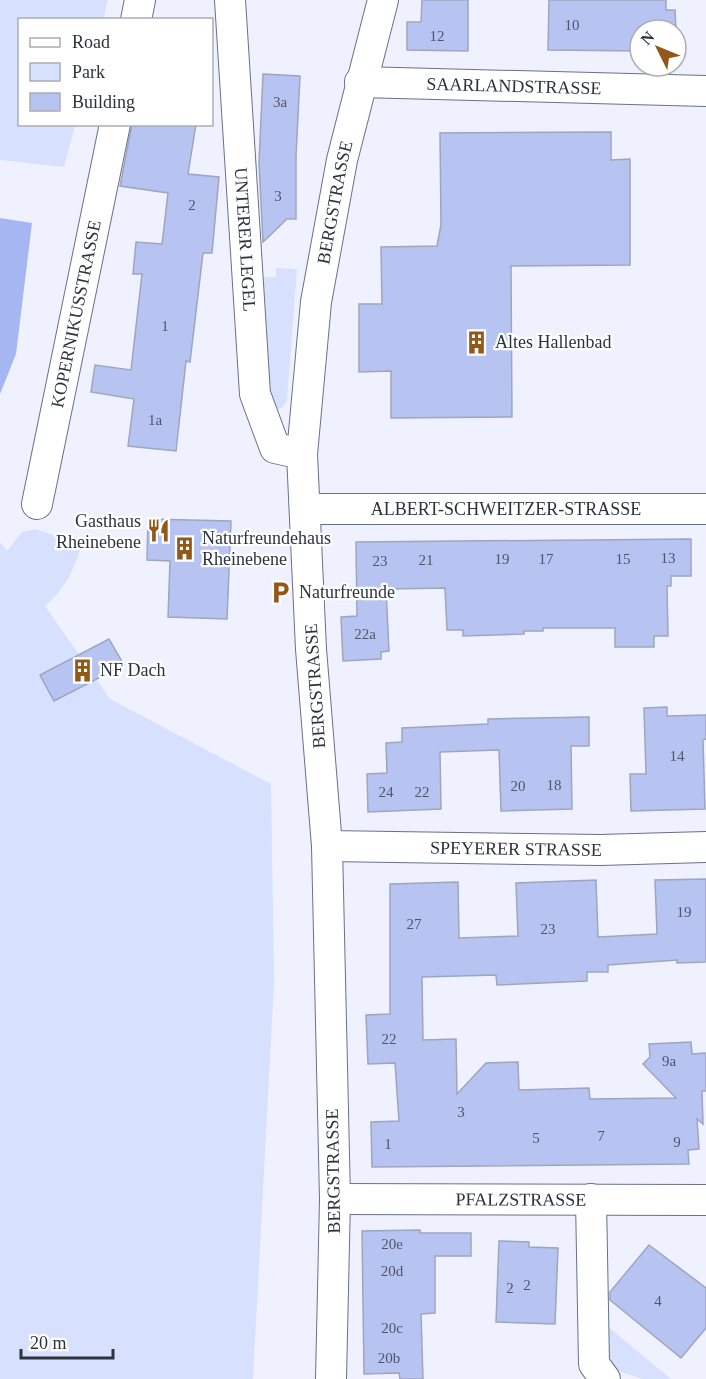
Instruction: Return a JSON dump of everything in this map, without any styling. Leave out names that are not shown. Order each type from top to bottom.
[{"type":"street","points":[[136,18],[140,0]]},
{"type":"street","name":"UNTERER LEGEL","points":[[230,0],[255,394],[275,448],[303,454]]},
{"type":"street","name":"BERGSTRASSE","points":[[331,1379],[335,1199],[327,846],[311,649],[303,454],[316,302],[342,159],[383,0]]},
{"type":"street","name":"SAARLANDSTRASSE","points":[[360,82],[706,91]]},
{"type":"street","name":"KOPERNIKUSSTRASSE","points":[[37,504],[115,126]]},
{"type":"street","name":"ALBERT-SCHWEITZER-STRASSE","points":[[305,509],[706,509]]},
{"type":"street","name":"SPEYERER STRASSE","points":[[327,846],[600,850],[706,847]]},
{"type":"street","name":"PFALZSTRASSE","points":[[335,1199],[706,1200]]},
{"type":"street","points":[[591,1199],[594,1364],[604,1379]]},
{"type":"green space","points":[[0,0],[108,0],[103,18],[18,18],[18,126],[75,126],[64,167],[0,160]]},
{"type":"green space","points":[[276,268],[297,269],[287,400],[282,408],[275,409],[271,405],[258,277],[276,277]]},
{"type":"green space","points":[[36,529],[67,540],[80,550],[67,581],[45,606],[110,699],[271,784],[274,982],[253,1379],[0,1379],[0,542],[7,551],[22,532]]},
{"type":"green space","points":[[607,1326],[671,1379],[642,1379],[616,1370],[604,1344]]},
{"type":"water","points":[[0,218],[32,223],[16,354],[0,394]]},
{"type":"building","points":[[422,0],[468,0],[468,51],[407,50],[407,22],[421,22]]},
{"type":"building","points":[[549,0],[666,0],[666,10],[675,10],[675,18],[628,18],[628,51],[548,50]]},
{"type":"building","points":[[263,74],[300,76],[296,219],[287,219],[263,242],[259,163]]},
{"type":"building","points":[[132,126],[196,126],[188,174],[219,177],[212,253],[203,253],[190,362],[186,361],[176,451],[128,446],[134,399],[91,392],[95,365],[131,370],[142,274],[133,274],[136,242],[162,244],[168,193],[120,186]]},
{"type":"building","points":[[611,132],[611,160],[630,159],[630,265],[511,266],[512,417],[391,418],[391,371],[359,372],[359,304],[382,304],[381,247],[437,246],[441,225],[440,133]]},
{"type":"building","points":[[148,519],[231,521],[227,619],[168,617],[170,561],[147,560]]},
{"type":"building","points":[[691,539],[691,576],[671,576],[671,586],[667,586],[668,636],[654,636],[654,647],[615,647],[615,628],[543,628],[543,631],[524,631],[524,634],[463,636],[463,630],[447,630],[445,588],[386,589],[389,651],[381,652],[381,659],[343,661],[341,617],[357,616],[356,542]]},
{"type":"building","name":"NF Dach","points":[[109,639],[124,665],[54,701],[40,675]]},
{"type":"building","points":[[667,707],[667,716],[706,715],[706,739],[703,740],[705,809],[631,811],[630,774],[646,774],[644,708]]},
{"type":"building","points":[[589,717],[589,746],[571,746],[572,809],[501,811],[499,750],[440,752],[441,809],[368,812],[367,774],[387,773],[386,743],[402,742],[402,728],[488,724],[488,719]]},
{"type":"building","points":[[706,879],[706,962],[677,963],[677,960],[608,965],[608,972],[587,972],[587,981],[497,985],[496,975],[422,977],[423,1040],[456,1039],[457,1094],[486,1063],[518,1062],[519,1090],[589,1088],[590,1099],[676,1098],[643,1064],[650,1057],[649,1044],[691,1042],[692,1054],[706,1053],[706,1091],[702,1091],[703,1124],[697,1119],[699,1149],[688,1150],[689,1164],[372,1167],[371,1122],[399,1121],[395,1063],[368,1064],[366,1015],[390,1014],[390,884],[458,882],[459,938],[518,936],[516,883],[596,880],[598,937],[657,934],[655,880]]},
{"type":"building","points":[[420,1230],[420,1233],[471,1233],[471,1256],[435,1256],[435,1313],[421,1314],[423,1379],[400,1379],[399,1373],[364,1374],[362,1231]]},
{"type":"building","points":[[499,1241],[529,1242],[529,1247],[558,1248],[555,1324],[496,1322]]},
{"type":"building","points":[[649,1245],[706,1288],[706,1328],[681,1358],[610,1300],[610,1292]]},
{"type":"place","name":"Altes Hallenbad","points":[[477,342]]},
{"type":"place","name":"Gasthaus Rheinebene","points":[[159,531]]},
{"type":"place","name":"Naturfreundehaus Rheinebene","points":[[184,548]]},
{"type":"place","name":"Naturfreunde","points":[[281,592]]},
{"type":"place","name":"NF Dach","points":[[82,670]]}]
